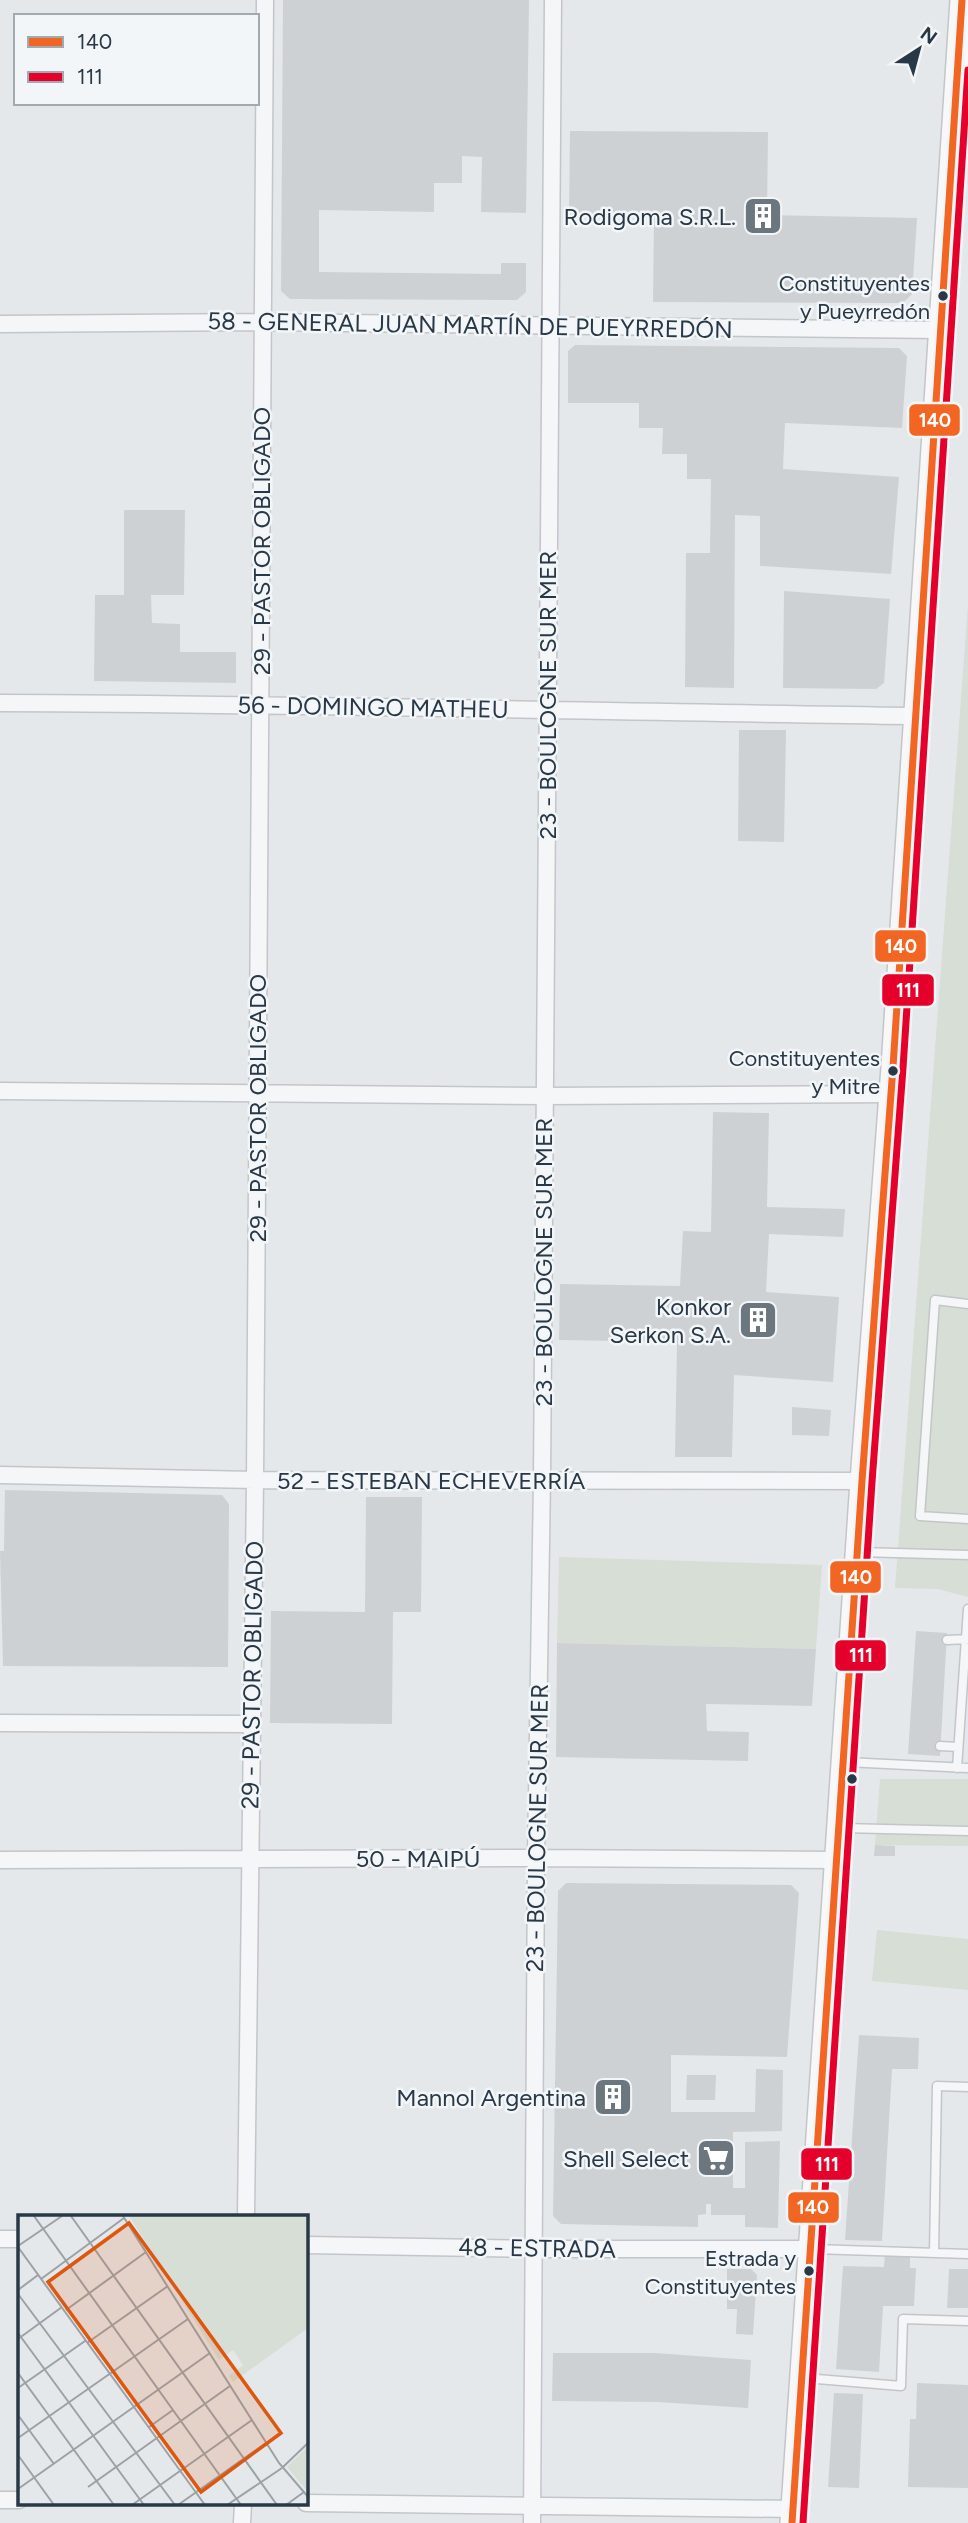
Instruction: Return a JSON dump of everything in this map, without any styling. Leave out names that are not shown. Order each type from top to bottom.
[{"type":"main road","points":[[792,2516],[891,1094],[962,0]]},
{"type":"street","name":"29 - PASTOR OBLIGADO","points":[[246,2215],[264,0]]},
{"type":"street","name":"23 - BOULOGNE SUR MER","points":[[532,2523],[553,0]]},
{"type":"street","name":"58 - GENERAL JUAN MARTÍN DE PUEYRREDÓN","points":[[0,324],[262,322],[940,330]]},
{"type":"street","name":"56 - DOMINGO MATHEU","points":[[0,703],[260,704],[915,716]]},
{"type":"street","points":[[0,1091],[545,1096],[891,1094]]},
{"type":"street","name":"52 - ESTEBAN ECHEVERRÍA","points":[[0,1475],[254,1480],[862,1481]]},
{"type":"street","points":[[0,1723],[251,1724]]},
{"type":"street","name":"50 - MAIPÚ","points":[[0,1860],[837,1860]]},
{"type":"street","points":[[0,2239],[18,2239]]},
{"type":"street","name":"48 - ESTRADA","points":[[308,2245],[534,2249],[810,2249]]},
{"type":"street","points":[[0,2500],[18,2500]]},
{"type":"street","points":[[308,2503],[532,2505],[792,2516]]},
{"type":"lane","points":[[968,1304],[935,1300],[920,1517],[968,1519]]},
{"type":"lane","points":[[858,1552],[968,1555]]},
{"type":"lane","points":[[957,1768],[958,1747],[964,1723],[968,1609]]},
{"type":"lane","points":[[947,1640],[967,1639]]},
{"type":"lane","points":[[940,1746],[958,1747]]},
{"type":"lane","points":[[843,1761],[968,1768]]},
{"type":"lane","points":[[839,1828],[968,1830]]},
{"type":"lane","points":[[934,2253],[937,2086],[968,2087]]},
{"type":"lane","points":[[810,2249],[968,2254]]},
{"type":"lane","points":[[801,2378],[901,2385],[903,2319],[968,2320]]},
{"type":"shaded area","points":[[968,604],[968,1597],[938,1589],[895,1588]]},
{"type":"shaded area","points":[[559,1557],[822,1565],[816,1649],[557,1643]]},
{"type":"shaded area","points":[[880,1779],[968,1779],[968,1846],[875,1845]]},
{"type":"shaded area","points":[[877,1930],[968,1939],[968,1990],[872,1981]]},
{"type":"building","points":[[283,0],[529,0],[526,213],[481,212],[482,157],[462,156],[462,183],[434,183],[434,212],[319,210],[319,272],[501,274],[501,263],[526,263],[526,292],[517,300],[290,299],[281,291]]},
{"type":"building","name":"Rodigoma S.R.L.","points":[[570,131],[768,132],[767,215],[917,218],[912,294],[903,303],[653,302],[654,216],[569,216]]},
{"type":"building","points":[[575,345],[899,348],[907,356],[902,428],[785,423],[783,469],[899,477],[891,574],[760,566],[760,516],[735,515],[734,688],[685,687],[686,553],[710,553],[711,479],[687,479],[687,454],[662,454],[663,428],[639,428],[639,403],[568,403],[568,351]]},
{"type":"building","points":[[124,510],[185,510],[184,595],[151,595],[152,623],[180,624],[180,652],[236,652],[236,683],[94,681],[95,595],[124,595]]},
{"type":"building","points":[[784,591],[890,599],[884,683],[876,689],[783,688]]},
{"type":"building","points":[[739,730],[786,730],[784,842],[738,841]]},
{"type":"building","points":[[713,1112],[769,1113],[767,1207],[845,1209],[843,1237],[769,1234],[766,1292],[839,1297],[833,1382],[734,1375],[732,1457],[675,1457],[677,1342],[559,1340],[560,1284],[680,1286],[683,1231],[711,1232]]},
{"type":"building","points":[[792,1407],[831,1410],[829,1436],[792,1435]]},
{"type":"building","points":[[5,1490],[222,1495],[229,1504],[228,1667],[3,1666],[0,1551],[4,1551]]},
{"type":"building","points":[[366,1497],[422,1497],[421,1612],[393,1612],[392,1724],[270,1723],[271,1611],[365,1612]]},
{"type":"building","points":[[916,1631],[947,1633],[940,1756],[908,1754]]},
{"type":"building","points":[[557,1643],[816,1649],[812,1706],[706,1704],[707,1731],[749,1732],[748,1761],[556,1757]]},
{"type":"building","points":[[875,1845],[895,1846],[895,1856],[874,1856]]},
{"type":"building","points":[[566,1883],[791,1885],[799,1893],[787,2057],[671,2055],[671,2112],[755,2112],[756,2069],[783,2070],[782,2131],[733,2132],[733,2188],[745,2188],[745,2142],[780,2141],[778,2228],[745,2227],[745,2215],[711,2215],[711,2204],[706,2204],[706,2214],[698,2215],[698,2227],[561,2224],[553,2216],[558,1891]]},
{"type":"building","points":[[859,2035],[919,2038],[918,2069],[892,2069],[882,2241],[845,2240]]},
{"type":"building","points":[[687,2075],[716,2075],[715,2100],[686,2100]]},
{"type":"building","points":[[885,2254],[910,2254],[910,2268],[916,2268],[914,2306],[883,2306],[879,2372],[836,2369],[843,2266],[884,2267]]},
{"type":"building","points":[[727,2269],[751,2269],[757,2275],[753,2335],[736,2334],[737,2309],[727,2309]]},
{"type":"building","points":[[949,2269],[968,2269],[968,2308],[947,2308]]},
{"type":"building","points":[[553,2353],[655,2353],[751,2360],[748,2408],[658,2402],[552,2401]]},
{"type":"building","points":[[917,2383],[968,2385],[968,2488],[908,2487],[910,2419],[916,2419]]},
{"type":"building","points":[[834,2393],[863,2394],[859,2488],[828,2487]]},
{"type":"transit line","name":"140","points":[[792,2523],[862,1481],[893,1067],[962,0]]},
{"type":"transit line","name":"111","points":[[803,2523],[872,1482],[903,1068],[968,70]]},
{"type":"place","name":"Rodigoma S.R.L.","points":[[763,216]]},
{"type":"place","name":"Constituyentes y Pueyrredón","points":[[943,296]]},
{"type":"place","name":"Constituyentes y Mitre","points":[[893,1071]]},
{"type":"place","name":"Konkor Serkon S.A.","points":[[758,1320]]},
{"type":"place","name":"Mannol Argentina","points":[[613,2097]]},
{"type":"place","name":"Shell Select","points":[[716,2158]]},
{"type":"place","name":"Estrada y Constituyentes","points":[[809,2271]]}]
